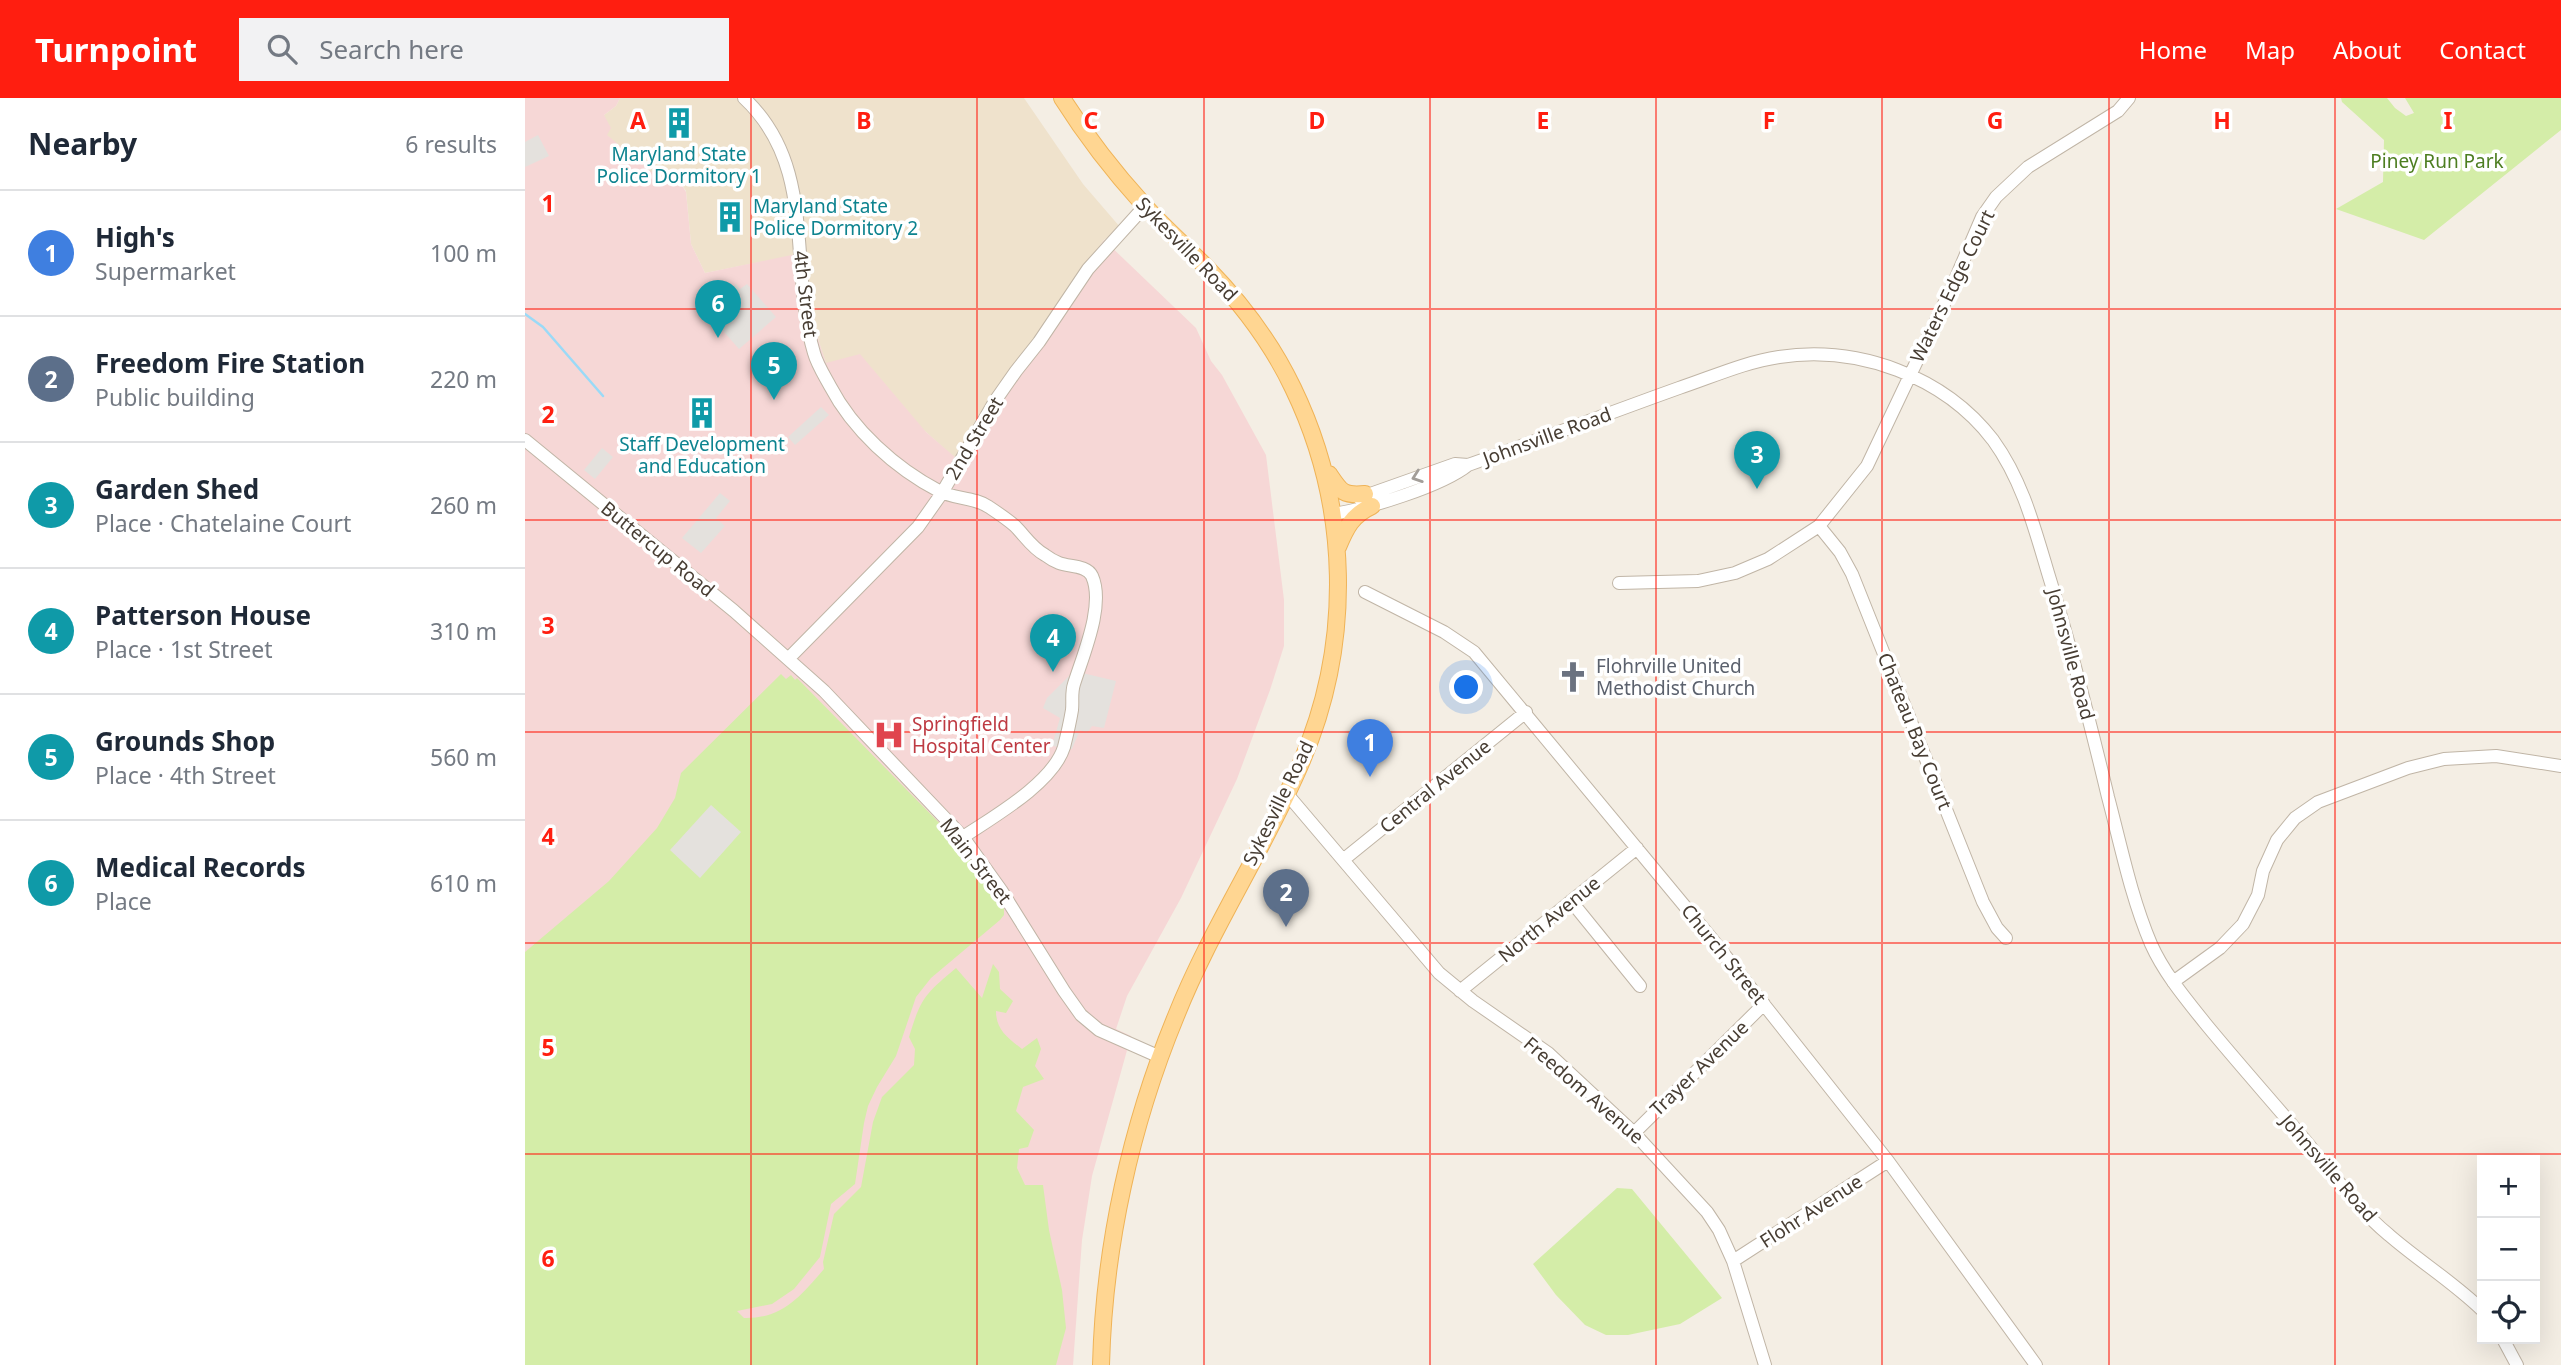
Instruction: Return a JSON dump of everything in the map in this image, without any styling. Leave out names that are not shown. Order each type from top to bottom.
[{"type":"main road","name":"Sykesville Road","points":[[1062,98],[1092,143],[1145,206],[1209,269],[1257,327],[1281,363],[1309,424],[1323,466],[1338,549],[1337,626],[1329,673],[1314,727],[1287,794],[1215,929],[1176,1015],[1142,1115],[1121,1201],[1106,1292],[1101,1365]]},
{"type":"main road","points":[[1323,466],[1344,493],[1369,500],[1346,527],[1338,549]]},
{"type":"street","name":"4th Street","points":[[744,98],[770,130],[785,161],[794,189],[806,314],[814,354],[837,399],[864,433],[896,463],[942,493],[986,505],[1013,525],[1038,551],[1059,564],[1086,570],[1091,575],[1097,598],[1089,639],[1072,690],[1072,709],[1063,749],[1043,778],[963,837]]},
{"type":"street","name":"Waters Edge Court","points":[[1619,583],[1698,581],[1735,573],[1768,559],[1819,526],[1867,466],[1982,218],[1996,197],[2028,167],[2118,111],[2129,98]]},
{"type":"street","name":"2nd Street","points":[[789,658],[918,527],[942,493],[995,401],[1089,268],[1145,206]]},
{"type":"street","name":"Johnsville Road","points":[[1333,514],[1369,500],[1449,477],[1468,465],[1673,390],[1775,358],[1834,355],[1910,374],[1941,392],[1992,439],[2020,485],[2059,608],[2139,911],[2150,943],[2173,982],[2372,1219],[2415,1256],[2447,1278],[2477,1305]]},
{"type":"street","name":"Buttercup Road","points":[[525,440],[789,658]]},
{"type":"street","name":"Chateau Bay Court","points":[[1819,526],[1840,552],[1852,574],[1983,902],[1997,929],[2006,938]]},
{"type":"street","name":"Church Street","points":[[1365,592],[1466,645],[1526,712],[1888,1160],[2036,1365]]},
{"type":"street","name":"Main Street","points":[[789,658],[963,837],[1001,890],[1081,1015],[1099,1030],[1160,1057]]},
{"type":"street","name":"Central Avenue","points":[[1343,860],[1526,712]]},
{"type":"street","points":[[2173,982],[2220,948],[2243,924],[2258,895],[2263,871],[2277,840],[2295,818],[2318,802],[2408,768],[2444,759],[2496,756],[2561,766]]},
{"type":"street","name":"Freedom Avenue","points":[[1287,794],[1439,973],[1548,1054],[1634,1133],[1707,1212],[1720,1230],[1733,1261],[1765,1365]]},
{"type":"street","name":"North Avenue","points":[[1460,991],[1637,848]]},
{"type":"street","points":[[1570,901],[1640,986]]},
{"type":"street","name":"Trayer Avenue","points":[[1634,1133],[1764,1004]]},
{"type":"street","name":"Flohr Avenue","points":[[1733,1261],[1888,1160]]},
{"type":"street","points":[[2506,1344],[2517,1365]]},
{"type":"shaded area","name":"Springfield Hospital Center","points":[[525,98],[620,98],[616,106],[604,115],[611,128],[607,135],[663,181],[670,174],[680,182],[686,192],[691,244],[705,273],[806,252],[812,308],[826,363],[860,354],[926,432],[956,458],[1014,367],[1104,240],[1196,328],[1211,361],[1222,375],[1266,455],[1284,600],[1284,646],[1237,779],[1181,898],[1127,996],[1116,1029],[1131,1036],[1092,1176],[1082,1240],[1073,1365],[525,1365]]},
{"type":"shaded area","points":[[620,98],[1024,98],[1083,184],[1120,227],[1104,240],[956,459],[926,432],[826,364],[812,308],[806,253],[705,273],[691,244],[686,191],[680,182],[663,182],[606,135],[604,115],[616,106]]},
{"type":"shaded area","points":[[538,135],[549,156],[525,167],[525,142]]},
{"type":"shaded area","points":[[736,284],[740,289],[747,284],[776,317],[739,349],[710,316],[715,312],[711,306]]},
{"type":"shaded area","points":[[821,407],[829,415],[795,445],[788,437]]},
{"type":"shaded area","points":[[602,448],[613,457],[595,479],[584,470]]},
{"type":"shaded area","points":[[720,493],[730,501],[716,518],[725,526],[701,553],[682,538]]},
{"type":"shaded area","points":[[1074,671],[1116,681],[1104,728],[1092,726],[1087,733],[1080,730],[1072,749],[1052,746],[1060,718],[1043,708],[1047,698]]},
{"type":"shaded area","points":[[711,805],[741,832],[700,878],[670,850]]},
{"type":"green space","name":"Piney Run Park","points":[[2341,98],[2387,98],[2406,116],[2414,113],[2405,98],[2561,98],[2561,130],[2424,240],[2336,209],[2383,182],[2384,140],[2342,102]]},
{"type":"green space","points":[[781,674],[786,679],[791,675],[795,680],[797,678],[958,842],[996,893],[1004,908],[1004,915],[931,978],[916,997],[896,1056],[868,1106],[855,1184],[831,1204],[820,1257],[794,1289],[772,1304],[737,1311],[744,1318],[769,1315],[780,1310],[807,1289],[824,1269],[823,1262],[834,1214],[861,1187],[873,1122],[882,1097],[914,1065],[915,1049],[909,1037],[921,1005],[930,991],[956,968],[982,998],[993,964],[999,972],[1000,989],[1013,1001],[1006,1013],[996,1011],[998,1023],[1008,1037],[1022,1049],[1037,1038],[1041,1049],[1035,1066],[1044,1079],[1023,1087],[1016,1111],[1034,1130],[1028,1147],[1019,1149],[1017,1168],[1025,1185],[1043,1185],[1066,1328],[1056,1365],[525,1365],[525,952],[609,881],[657,828],[675,798],[681,773]]},
{"type":"green space","points":[[1617,1188],[1632,1189],[1722,1298],[1680,1324],[1628,1335],[1606,1335],[1585,1325],[1556,1295],[1533,1264]]},
{"type":"waterway","points":[[525,314],[543,327],[603,396]]},
{"type":"place","name":"Maryland State Police Dormitory 1","points":[[679,123]]},
{"type":"place","name":"Maryland State Police Dormitory 2","points":[[730,217]]},
{"type":"place","name":"Medical Records","points":[[718,338]]},
{"type":"place","name":"Grounds Shop","points":[[774,400]]},
{"type":"place","name":"Staff Development and Education","points":[[702,413]]},
{"type":"place","name":"Garden Shed","points":[[1757,489]]},
{"type":"place","name":"Patterson House","points":[[1053,672]]},
{"type":"place","name":"Flohrville United Methodist Church","points":[[1573,677]]},
{"type":"place","name":"Springfield Hospital Center","points":[[889,735]]},
{"type":"place","name":"High's","points":[[1370,777]]},
{"type":"place","name":"Freedom Fire Station","points":[[1286,927]]}]
